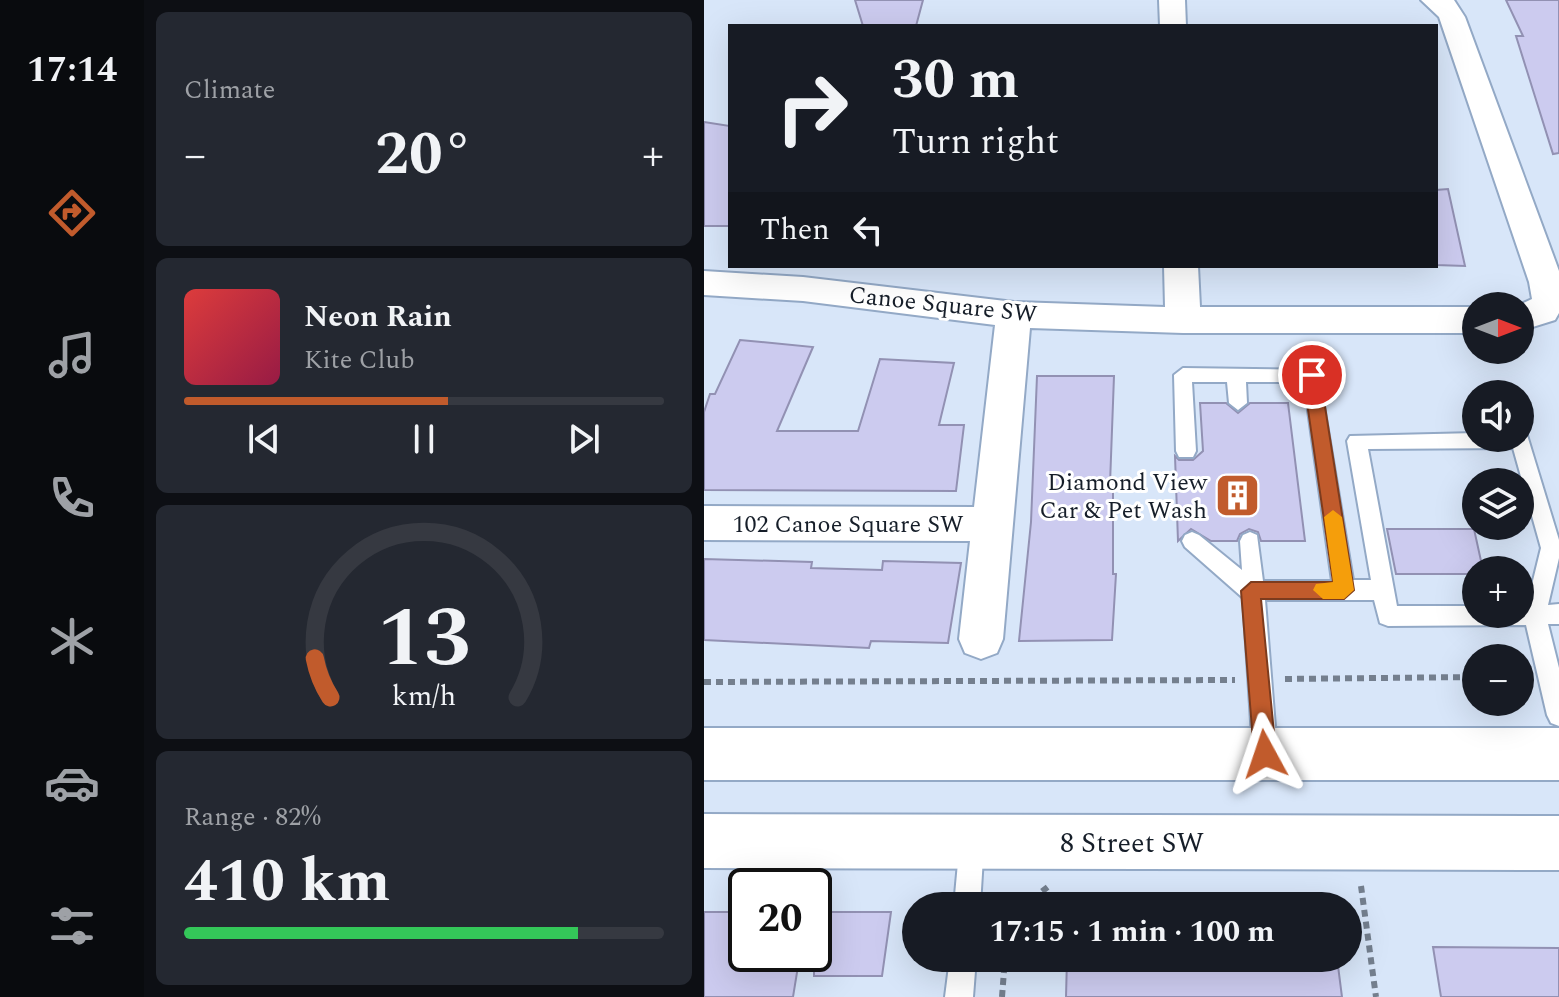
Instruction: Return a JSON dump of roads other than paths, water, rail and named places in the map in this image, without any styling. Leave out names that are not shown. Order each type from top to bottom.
[{"type":"main road","points":[[704,754],[1559,754]]},
{"type":"main road","name":"8 Street SW","points":[[704,841],[1559,843]]},
{"type":"street","points":[[1172,0],[1173,24]]},
{"type":"street","points":[[1434,0],[1446,6],[1452,17],[1546,282],[1549,299],[1543,311],[1534,314]]},
{"type":"street","points":[[1181,268],[1183,320]]},
{"type":"street","name":"Canoe Square SW","points":[[704,283],[806,277],[1014,315],[1183,320],[1462,320]]},
{"type":"street","name":"102 Canoe Square SW","points":[[981,639],[1014,315]]},
{"type":"street","name":"102 Canoe Square SW","points":[[704,523],[992,524]]},
{"type":"lane","points":[[1186,451],[1183,375],[1312,375],[1344,590]]},
{"type":"lane","points":[[1236,375],[1238,403]]},
{"type":"lane","points":[[1559,614],[1535,615],[1388,616],[1357,441],[1520,440],[1555,548],[1535,615],[1559,715]]},
{"type":"lane","points":[[1192,541],[1251,591],[1384,590]]},
{"type":"lane","points":[[1250,541],[1251,591],[1265,754]]},
{"type":"lane","points":[[968,892],[972,841]]},
{"type":"lane","points":[[959,997],[962,972]]},
{"type":"place","name":"Diamond View Car & Pet Wash","points":[[1238,496]]}]
